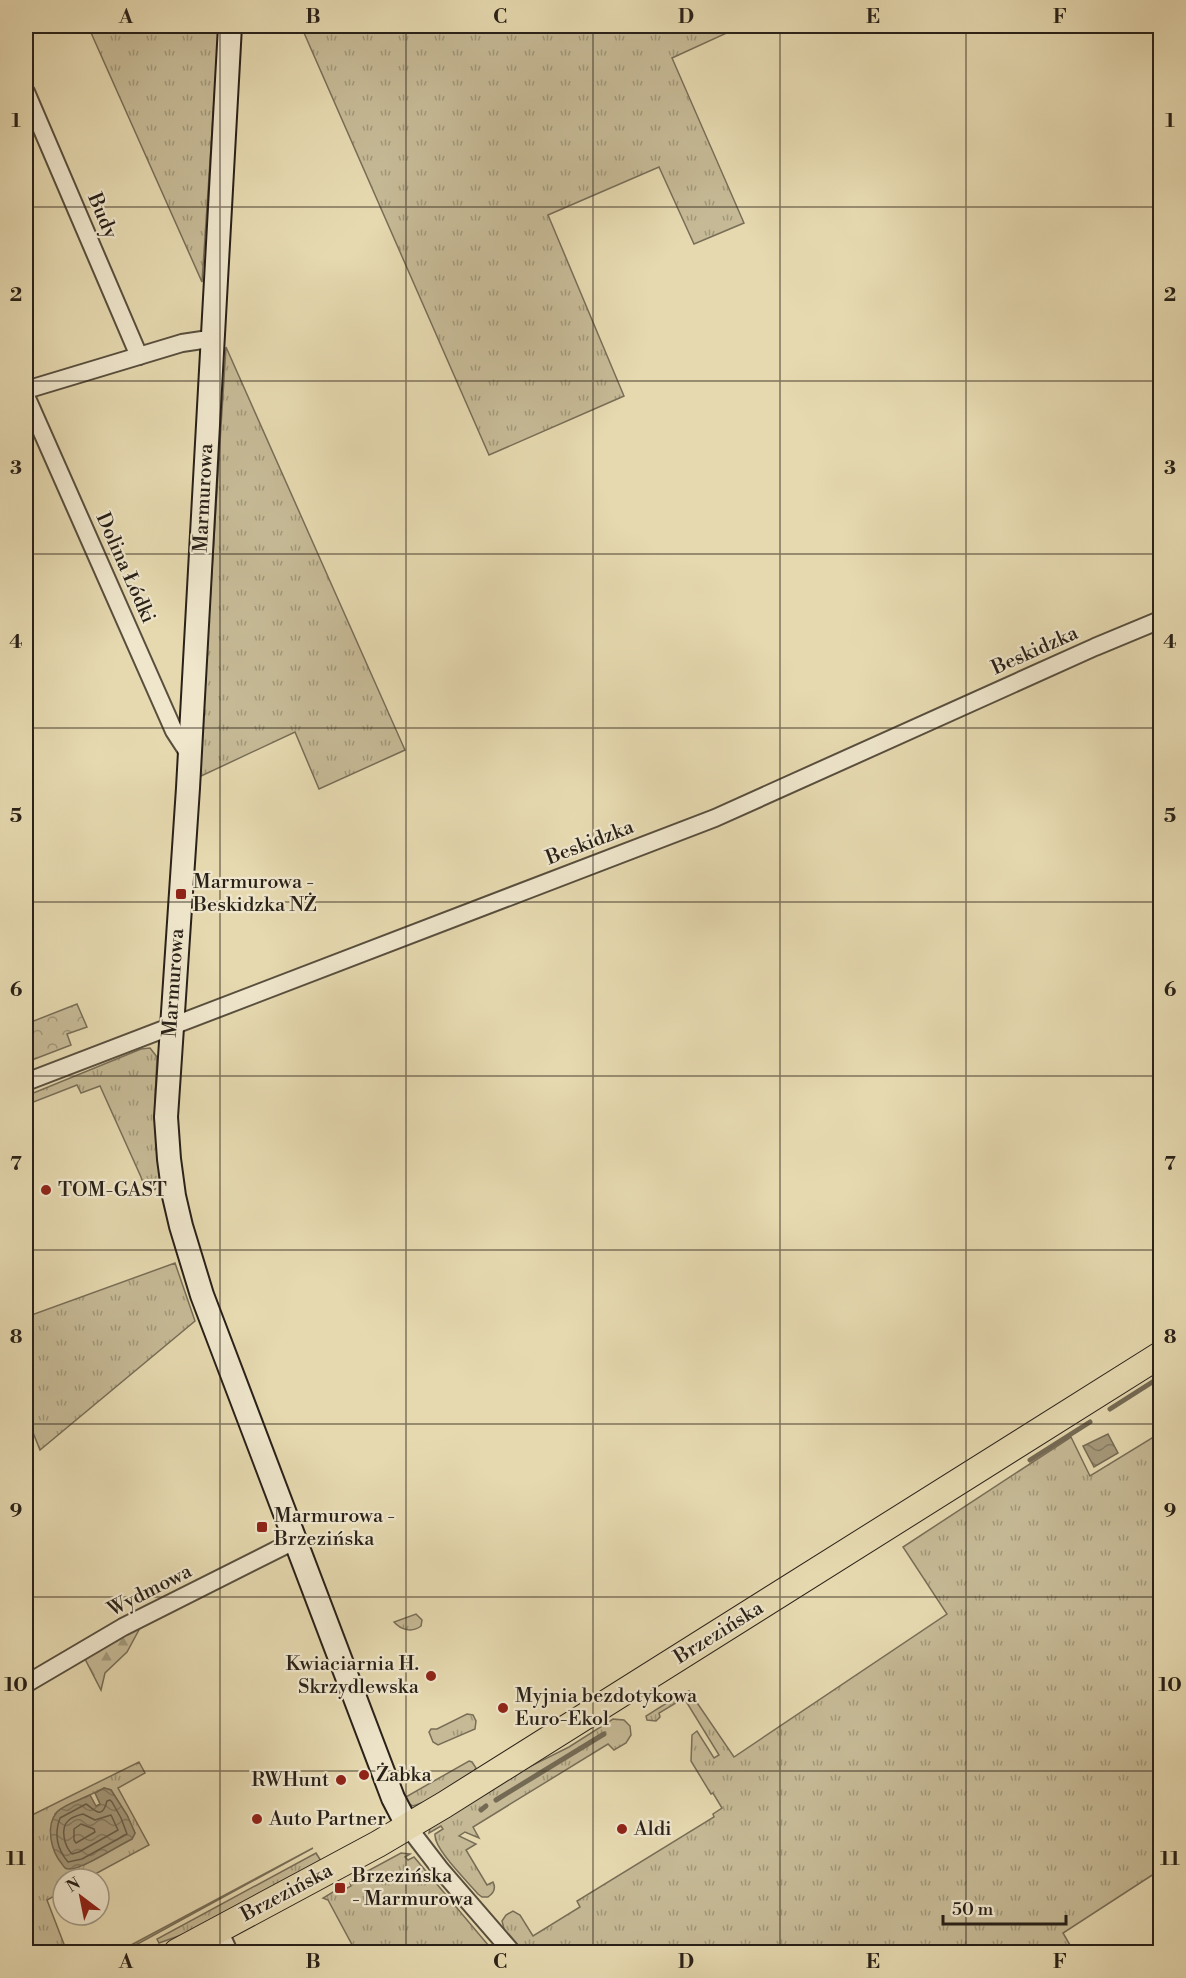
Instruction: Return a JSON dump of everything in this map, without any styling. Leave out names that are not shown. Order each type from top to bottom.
[{"type":"main road","name":"Brzezińska","points":[[177,1953],[224,1941],[490,1777],[1161,1355]]},
{"type":"street","name":"Marmurowa","points":[[230,26],[189,754],[167,1087],[167,1139],[181,1226],[202,1295],[393,1798],[408,1827]]},
{"type":"street","name":"Budy","points":[[26,92],[139,356]]},
{"type":"street","points":[[26,390],[182,342],[213,341]]},
{"type":"street","name":"Dolina Łódki","points":[[26,396],[174,730],[189,754]]},
{"type":"street","name":"Beskidzka","points":[[26,1082],[715,818],[1095,647],[1161,620]]},
{"type":"street","name":"Wydmowa","points":[[26,1684],[123,1627],[296,1540]]},
{"type":"street","points":[[408,1827],[435,1864],[512,1953]]},
{"type":"green space","points":[[88,26],[219,26],[202,282]]},
{"type":"green space","points":[[301,26],[726,26],[729,32],[672,58],[744,223],[694,244],[659,167],[548,215],[624,396],[489,455]]},
{"type":"green space","points":[[226,347],[405,750],[319,789],[295,732],[199,777]]},
{"type":"green space","points":[[77,1004],[87,1027],[67,1034],[71,1045],[32,1060],[26,1042],[26,1024]]},
{"type":"green space","points":[[150,1048],[157,1057],[155,1100],[160,1187],[151,1191],[148,1182],[142,1180],[100,1086],[81,1093],[77,1085],[26,1105],[26,1096],[141,1049]]},
{"type":"green space","points":[[175,1263],[195,1321],[40,1450],[26,1415],[26,1385],[32,1367],[26,1352],[26,1317]]},
{"type":"green space","points":[[1160,1433],[1160,1870],[1063,1933],[1074,1952],[1047,1952],[1043,1946],[1032,1952],[523,1952],[505,1933],[502,1921],[513,1911],[520,1915],[533,1936],[580,1907],[577,1901],[714,1817],[713,1814],[722,1808],[691,1761],[692,1735],[697,1731],[714,1758],[719,1755],[684,1698],[659,1713],[660,1717],[656,1721],[647,1720],[646,1716],[689,1691],[734,1757],[947,1614],[903,1547],[1071,1437],[1090,1476]]},
{"type":"green space","points":[[416,1614],[422,1620],[418,1628],[407,1630],[394,1622]]},
{"type":"green space","points":[[137,1627],[140,1628],[127,1652],[105,1673],[101,1690],[85,1659]]},
{"type":"green space","points":[[467,1714],[473,1715],[476,1721],[475,1729],[438,1745],[433,1742],[429,1732],[431,1729],[437,1729]]},
{"type":"green space","points":[[613,1719],[624,1720],[630,1726],[631,1735],[626,1743],[614,1750],[608,1744],[473,1827],[479,1838],[465,1832],[459,1836],[476,1844],[466,1850],[487,1885],[493,1882],[494,1884],[494,1890],[488,1897],[478,1894],[439,1848],[435,1834],[443,1829],[441,1826],[429,1833],[430,1828],[501,1781],[569,1747]]},
{"type":"green space","points":[[469,1761],[476,1768],[471,1776],[427,1801],[413,1806],[407,1803],[404,1798]]},
{"type":"green space","points":[[139,1762],[145,1773],[118,1788],[149,1845],[108,1867],[51,1867],[51,1898],[47,1900],[51,1910],[51,1927],[57,1927],[67,1952],[26,1952],[26,1818]],"holes":[[[104,1788],[111,1790],[135,1833],[132,1839],[84,1865],[55,1814]]]},
{"type":"green space","points":[[313,1848],[123,1952],[118,1952]]},
{"type":"green space","points":[[316,1853],[321,1861],[187,1933],[159,1943],[157,1939]]},
{"type":"green space","points":[[401,1853],[410,1854],[405,1857],[408,1860],[414,1857],[494,1952],[356,1952],[328,1900],[323,1898],[338,1889],[340,1892],[351,1886],[351,1880]]},
{"type":"water","points":[[1108,1434],[1118,1453],[1094,1467],[1083,1446]]},
{"type":"water","points":[[104,1788],[111,1790],[135,1833],[132,1839],[91,1862],[78,1867],[65,1867],[52,1846],[50,1831],[53,1818],[64,1807],[90,1795],[96,1806],[100,1804],[95,1793]]},
{"type":"waterway","points":[[1110,1409],[1154,1381]]},
{"type":"waterway","points":[[1030,1460],[1090,1422]]},
{"type":"waterway","points":[[496,1800],[604,1734]]},
{"type":"waterway","points":[[481,1810],[486,1806]]},
{"type":"place","name":"Marmurowa - Beskidzka NŻ","points":[[181,894]]},
{"type":"place","name":"TOM-GAST","points":[[46,1190]]},
{"type":"place","name":"Marmurowa - Brzezińska","points":[[262,1527]]},
{"type":"place","name":"Kwiaciarnia H. Skrzydlewska","points":[[431,1676]]},
{"type":"place","name":"Myjnia bezdotykowa Euro-Ekol","points":[[503,1708]]},
{"type":"place","name":"Żabka","points":[[364,1775]]},
{"type":"place","name":"RWHunt","points":[[341,1780]]},
{"type":"place","name":"Auto Partner","points":[[257,1819]]},
{"type":"place","name":"Aldi","points":[[622,1829]]},
{"type":"place","name":"Brzezińska - Marmurowa","points":[[340,1888]]}]
